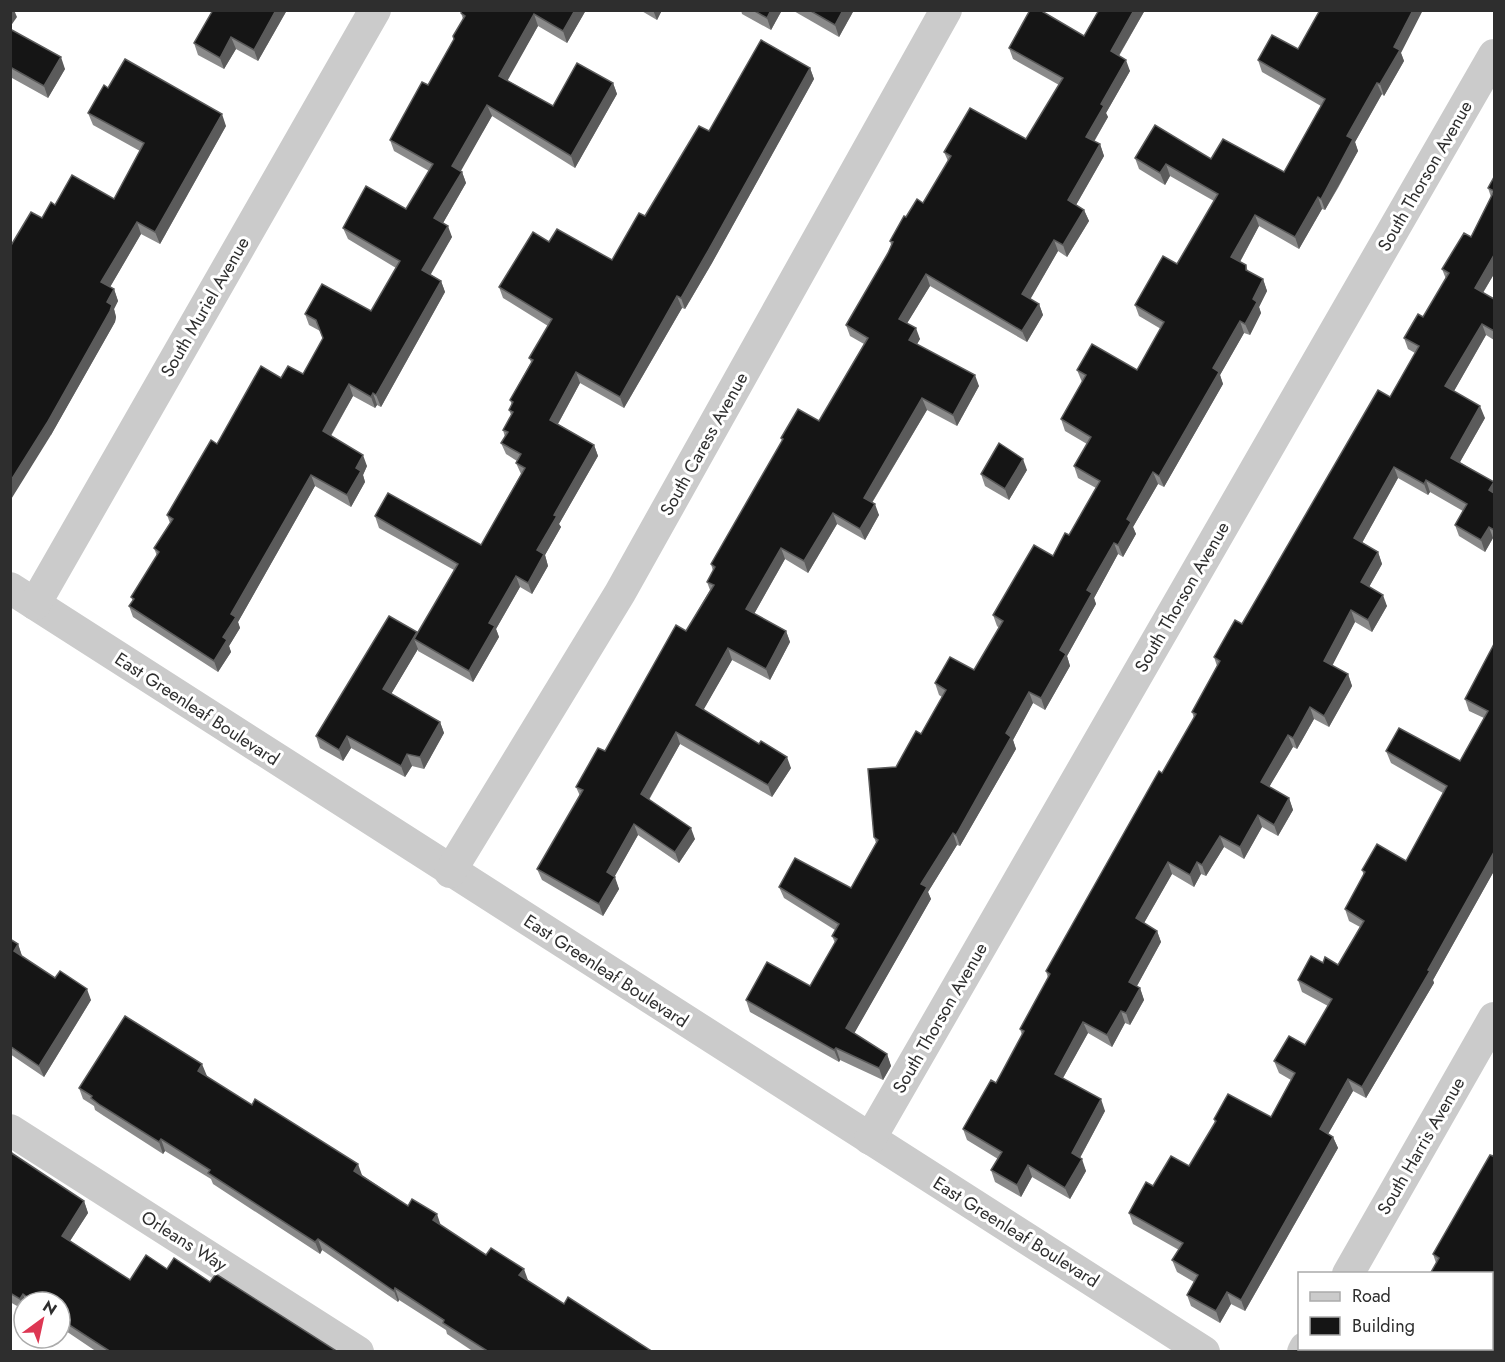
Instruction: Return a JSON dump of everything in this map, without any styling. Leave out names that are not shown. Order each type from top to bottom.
[{"type":"street","name":"South Muriel Avenue","points":[[23,596],[375,10]]},
{"type":"street","name":"South Caress Avenue","points":[[450,872],[620,593],[946,10]]},
{"type":"street","name":"South Thorson Avenue","points":[[870,1139],[1494,55]]},
{"type":"street","name":"East Greenleaf Boulevard","points":[[23,596],[450,872],[1204,1352]]},
{"type":"street","name":"South Harris Avenue","points":[[1349,1272],[1494,1018]]},
{"type":"street","name":"Orleans Way","points":[[10,1130],[358,1352]]},
{"type":"building","points":[[213,10],[276,10],[254,50],[231,37],[220,58],[194,43]]},
{"type":"building","points":[[462,10],[575,10],[563,31],[534,14],[499,76],[553,106],[577,63],[613,83],[571,156],[487,105],[452,166],[462,172],[434,218],[448,226],[422,270],[441,281],[376,395],[373,393],[371,397],[349,384],[323,431],[363,455],[356,468],[361,471],[347,495],[311,475],[231,614],[236,617],[223,637],[227,640],[214,661],[129,606],[134,599],[131,597],[159,552],[154,548],[173,519],[167,515],[211,440],[217,444],[261,366],[281,378],[288,366],[303,374],[323,338],[316,320],[305,314],[322,284],[371,311],[400,261],[343,228],[366,186],[406,209],[433,164],[390,140],[422,82],[428,85],[454,39],[453,36],[465,16],[461,13]]},
{"type":"building","points":[[753,10],[771,10],[767,18]]},
{"type":"building","points":[[809,10],[843,10],[835,25]]},
{"type":"building","points":[[1030,10],[1040,10],[1084,36],[1099,10],[1134,10],[1111,51],[1126,60],[1101,104],[1104,106],[1086,137],[1100,144],[1068,200],[1084,210],[1063,245],[1054,240],[1022,294],[1039,304],[1022,331],[926,274],[899,319],[916,328],[909,340],[975,375],[953,415],[922,398],[864,498],[875,504],[860,529],[833,513],[804,561],[781,548],[746,609],[786,631],[766,669],[728,648],[696,705],[759,744],[761,741],[787,757],[768,785],[676,732],[641,794],[691,828],[675,852],[634,824],[607,872],[615,877],[599,904],[537,869],[583,790],[576,787],[598,748],[605,751],[676,625],[686,631],[714,585],[707,582],[715,567],[711,564],[798,409],[819,421],[868,338],[846,325],[888,253],[893,242],[890,241],[904,216],[906,217],[917,199],[923,203],[951,156],[944,152],[970,108],[1026,139],[1063,78],[1009,48]]},
{"type":"building","points":[[1320,10],[1413,10],[1394,47],[1400,50],[1380,84],[1377,83],[1347,136],[1353,139],[1321,199],[1318,197],[1295,237],[1255,215],[1231,257],[1246,265],[1246,270],[1263,279],[1253,299],[1257,302],[1245,324],[1240,321],[1213,368],[1219,372],[1159,476],[1153,472],[1127,519],[1131,522],[1118,545],[1114,543],[1087,590],[1092,593],[1060,650],[1066,654],[1041,698],[1029,692],[1006,733],[1011,737],[956,835],[953,833],[921,884],[927,887],[846,1028],[887,1054],[879,1068],[836,1048],[834,1050],[746,1000],[767,962],[810,986],[837,939],[832,936],[839,924],[779,887],[795,858],[851,888],[878,840],[874,837],[868,769],[896,767],[916,731],[921,734],[946,690],[935,683],[950,657],[974,670],[1003,621],[993,615],[1034,545],[1053,556],[1065,533],[1069,535],[1100,481],[1074,466],[1091,437],[1061,419],[1086,375],[1077,370],[1092,344],[1137,370],[1164,322],[1135,305],[1163,256],[1177,264],[1218,194],[1166,164],[1160,173],[1135,158],[1155,125],[1211,159],[1223,139],[1284,172],[1325,99],[1258,60],[1272,35],[1298,49]]},
{"type":"building","points":[[10,29],[61,57],[44,86],[10,67]]},
{"type":"building","points":[[761,40],[810,68],[681,298],[677,296],[620,397],[576,372],[550,420],[594,445],[537,550],[544,554],[528,583],[516,576],[489,623],[495,626],[469,671],[414,639],[458,564],[375,516],[388,493],[481,545],[525,468],[516,463],[521,454],[501,443],[508,432],[503,430],[513,412],[509,410],[513,402],[510,400],[533,360],[529,358],[552,319],[499,287],[533,232],[549,242],[557,229],[612,260],[639,213],[645,216],[699,126],[709,131]]},
{"type":"building","points":[[125,59],[222,114],[155,232],[137,222],[101,282],[114,289],[107,302],[112,305],[110,311],[47,423],[10,482],[10,247],[31,212],[42,218],[51,202],[55,205],[72,175],[114,199],[144,143],[88,113],[104,85],[108,88]]},
{"type":"building","points":[[1494,177],[1494,191],[1488,188]]},
{"type":"building","points":[[1494,191],[1494,255],[1475,288],[1494,299],[1494,331],[1482,324],[1445,386],[1480,406],[1451,458],[1494,482],[1489,490],[1494,493],[1494,530],[1489,527],[1481,540],[1455,525],[1467,504],[1426,480],[1424,484],[1394,467],[1354,538],[1378,552],[1361,582],[1383,595],[1368,620],[1351,610],[1324,661],[1348,674],[1324,716],[1310,707],[1293,738],[1288,735],[1261,782],[1289,798],[1274,825],[1258,815],[1240,847],[1220,836],[1202,865],[1197,862],[1190,875],[1168,862],[1136,918],[1157,931],[1129,982],[1140,988],[1126,1013],[1121,1011],[1107,1035],[1083,1022],[1055,1074],[1101,1099],[1072,1153],[1082,1159],[1065,1188],[1028,1165],[1017,1185],[991,1170],[1002,1152],[963,1129],[991,1080],[996,1083],[1024,1031],[1020,1029],[1050,974],[1046,971],[1159,771],[1162,773],[1196,714],[1192,712],[1220,661],[1214,657],[1235,620],[1242,624],[1378,390],[1390,397],[1419,346],[1404,338],[1418,314],[1423,317],[1449,273],[1442,269],[1464,233],[1471,237]]},
{"type":"building","points":[[999,443],[1023,459],[1005,489],[981,474]]},
{"type":"building","points":[[389,616],[417,632],[383,689],[440,722],[420,757],[407,754],[401,766],[347,736],[339,750],[316,736]]},
{"type":"building","points":[[1494,644],[1494,852],[1428,970],[1430,971],[1362,1087],[1348,1079],[1320,1129],[1333,1137],[1241,1300],[1227,1292],[1216,1311],[1187,1295],[1198,1275],[1172,1260],[1183,1243],[1129,1213],[1146,1182],[1153,1186],[1171,1156],[1189,1166],[1216,1121],[1214,1119],[1228,1094],[1271,1117],[1295,1073],[1274,1061],[1289,1036],[1305,1045],[1332,999],[1298,980],[1311,956],[1323,963],[1325,957],[1338,965],[1364,921],[1345,909],[1365,872],[1362,870],[1377,844],[1406,861],[1447,786],[1386,751],[1399,728],[1460,761],[1488,711],[1465,699]]},
{"type":"building","points":[[10,939],[18,944],[14,951],[55,978],[60,971],[87,989],[39,1066],[10,1046]]},
{"type":"building","points":[[125,1016],[202,1064],[198,1071],[252,1105],[255,1099],[358,1164],[354,1171],[408,1206],[412,1199],[437,1214],[433,1220],[486,1255],[491,1248],[524,1269],[519,1275],[564,1304],[568,1297],[653,1352],[489,1352],[443,1323],[444,1320],[395,1288],[394,1291],[318,1239],[315,1242],[208,1173],[210,1170],[161,1139],[159,1142],[100,1105],[91,1098],[92,1096],[79,1088]]},
{"type":"building","points":[[10,1152],[84,1201],[62,1236],[130,1280],[146,1255],[167,1269],[174,1258],[210,1282],[216,1274],[338,1352],[111,1352],[72,1327],[72,1290],[12,1290],[12,1294],[10,1293]]},
{"type":"building","points":[[1494,1154],[1494,1337],[1493,1272],[1431,1272],[1439,1258],[1433,1254],[1490,1155]]},
{"type":"building","points":[[1376,1350],[1474,1350],[1473,1352],[1375,1352]]}]
